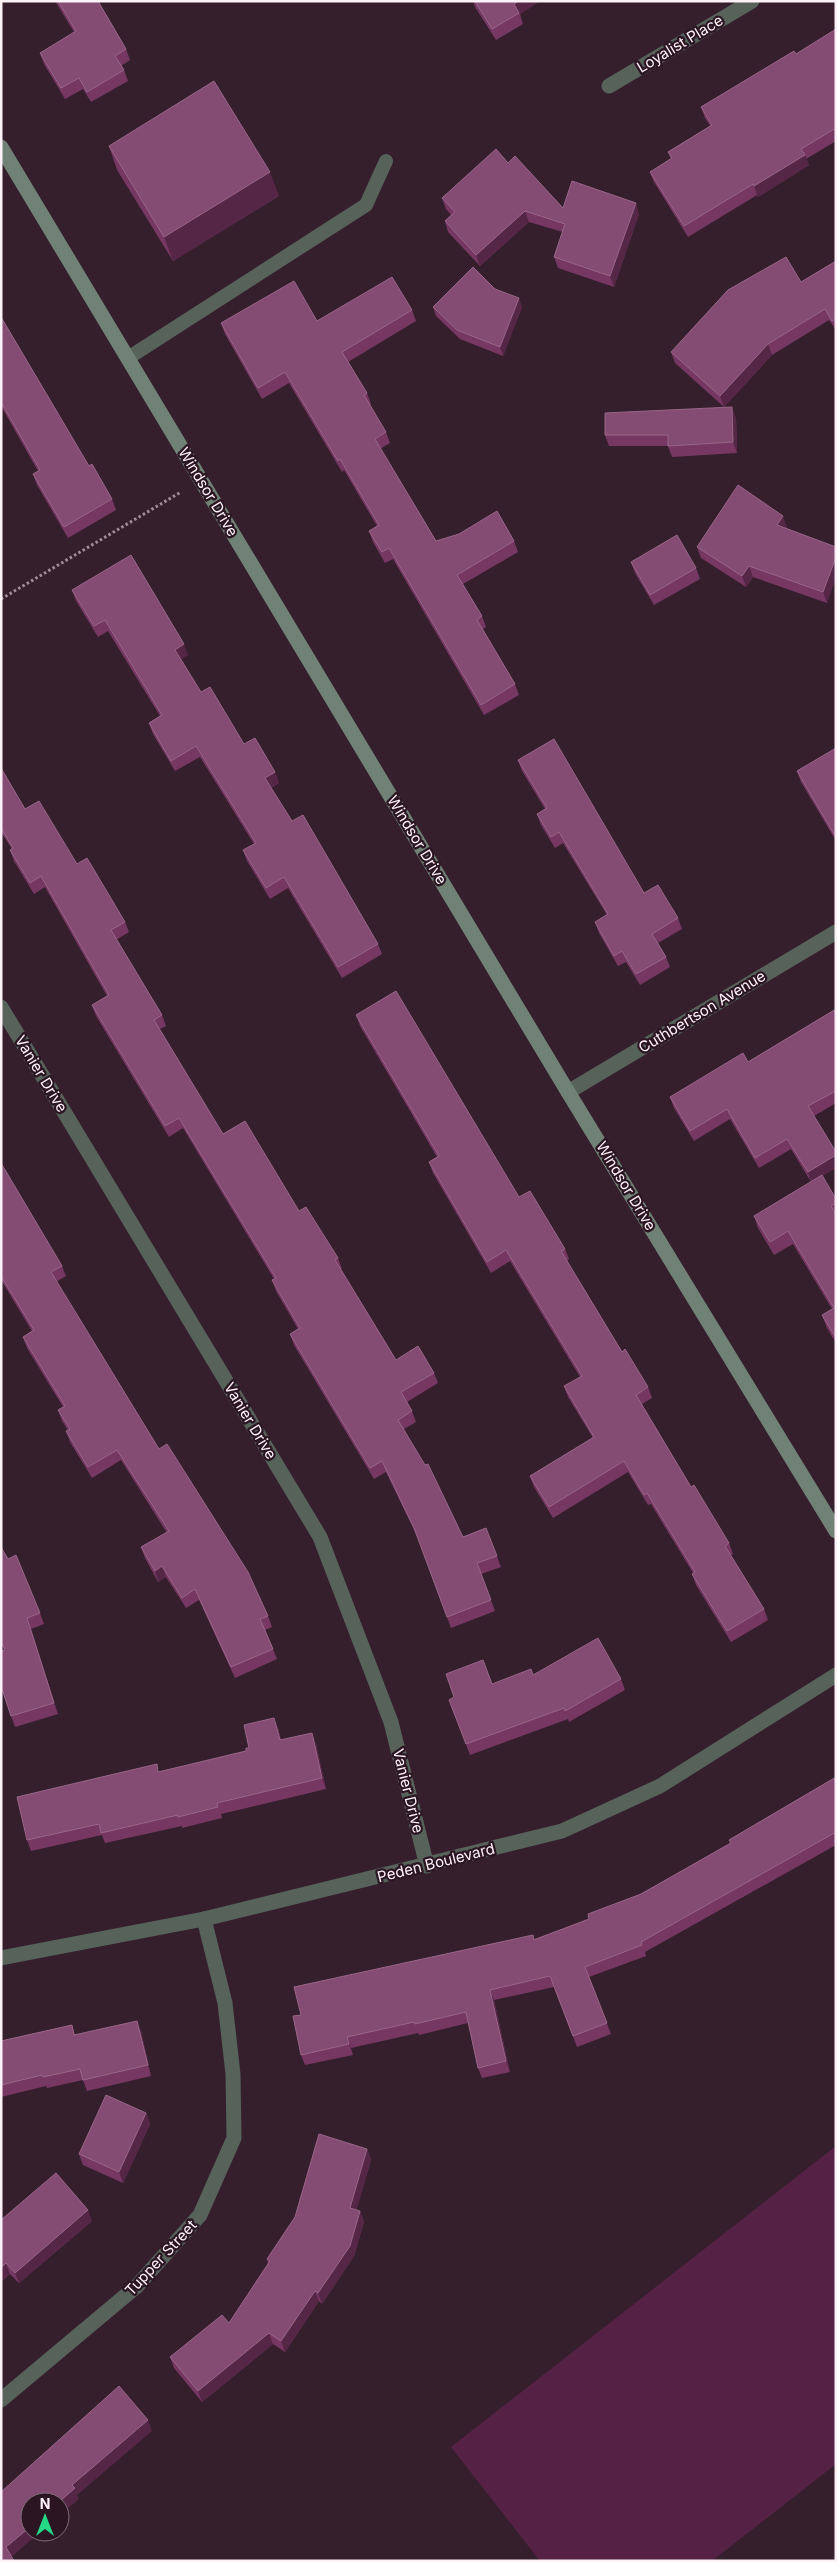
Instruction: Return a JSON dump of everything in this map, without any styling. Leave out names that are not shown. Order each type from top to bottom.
[{"type":"street","name":"Loyalist Place","points":[[609,86],[752,1]]},
{"type":"street","name":"Windsor Drive","points":[[1,146],[568,1092],[836,1530]]},
{"type":"street","name":"Cuthbertson Avenue","points":[[568,1092],[836,932]]},
{"type":"street","name":"Vanier Drive","points":[[1,1007],[320,1537],[391,1722],[427,1866]]},
{"type":"street","name":"Peden Boulevard","points":[[1,1958],[204,1918],[427,1866],[562,1831],[660,1786],[836,1675]]},
{"type":"street","name":"Tupper Street","points":[[1,2400],[137,2286],[200,2215],[234,2138],[233,2074],[225,2003],[204,1918]]},
{"type":"lane","points":[[128,358],[366,206],[386,160]]},
{"type":"path","points":[[1,599],[200,480]]},
{"type":"shaded area","points":[[836,2146],[836,2464],[712,2561],[540,2561],[451,2447]]},
{"type":"building","points":[[58,1],[98,1],[126,49],[115,56],[124,70],[87,92],[79,78],[61,88],[40,53],[76,31]]},
{"type":"building","points":[[475,1],[519,1],[514,4],[519,13],[492,29]]},
{"type":"building","points":[[836,29],[836,128],[801,149],[805,155],[684,226],[650,172],[672,158],[668,152],[712,125],[701,107],[794,51],[796,54]]},
{"type":"building","points":[[214,81],[270,172],[164,237],[109,146]]},
{"type":"building","points":[[496,149],[508,163],[515,156],[563,208],[572,181],[636,203],[610,276],[554,257],[565,224],[525,211],[476,255],[445,221],[455,212],[442,198]]},
{"type":"building","points":[[786,257],[801,282],[836,261],[836,319],[832,321],[825,309],[768,344],[720,396],[671,352],[728,290]]},
{"type":"building","points":[[473,267],[495,289],[519,298],[500,347],[457,330],[433,307]]},
{"type":"building","points":[[392,277],[412,310],[342,352],[367,393],[364,395],[386,432],[375,439],[436,541],[459,534],[497,511],[514,541],[457,575],[482,616],[477,620],[515,684],[481,705],[389,548],[382,552],[369,531],[379,525],[285,372],[258,388],[221,323],[294,281],[317,321]]},
{"type":"building","points":[[1,317],[89,466],[92,464],[112,499],[64,527],[33,474],[40,470],[1,402]]},
{"type":"building","points":[[732,407],[733,442],[668,446],[668,435],[605,435],[605,413]]},
{"type":"building","points":[[738,485],[783,516],[777,525],[836,547],[836,557],[823,592],[749,566],[742,576],[697,547]]},
{"type":"building","points":[[677,535],[696,568],[650,595],[631,562]]},
{"type":"building","points":[[131,555],[184,644],[175,650],[201,692],[210,687],[244,744],[255,738],[275,772],[265,778],[292,821],[303,815],[378,944],[338,967],[284,877],[266,888],[243,850],[256,843],[196,746],[171,761],[149,723],[162,715],[105,620],[94,626],[72,590]]},
{"type":"building","points":[[554,739],[644,893],[658,885],[678,918],[652,934],[666,957],[636,974],[622,951],[614,956],[595,922],[608,914],[559,832],[551,837],[537,814],[547,808],[518,760]]},
{"type":"building","points":[[836,748],[836,834],[834,834],[797,771]]},
{"type":"building","points":[[1,768],[25,809],[39,801],[77,864],[87,858],[125,922],[111,930],[162,1015],[154,1020],[223,1134],[245,1121],[299,1211],[306,1207],[338,1258],[335,1260],[396,1360],[418,1346],[434,1373],[401,1392],[412,1411],[398,1420],[425,1465],[428,1464],[463,1537],[486,1528],[497,1556],[477,1563],[491,1600],[447,1617],[414,1528],[382,1461],[370,1468],[290,1334],[300,1328],[272,1280],[276,1278],[179,1118],[165,1126],[92,1005],[109,995],[41,876],[30,883],[10,850],[13,848],[1,828]]},
{"type":"building","points":[[396,991],[519,1197],[530,1191],[565,1249],[561,1251],[622,1352],[625,1349],[648,1387],[636,1395],[691,1487],[694,1485],[729,1543],[725,1546],[764,1609],[727,1631],[692,1574],[695,1572],[647,1493],[644,1495],[624,1461],[549,1507],[530,1476],[594,1437],[564,1386],[582,1376],[506,1250],[487,1262],[429,1162],[439,1156],[356,1015]]},
{"type":"building","points":[[836,1009],[836,1091],[808,1106],[836,1155],[808,1172],[787,1139],[755,1158],[727,1109],[690,1131],[670,1097],[743,1053],[748,1062]]},
{"type":"building","points":[[1,1163],[62,1266],[51,1272],[159,1449],[167,1444],[248,1572],[268,1616],[260,1619],[273,1649],[231,1667],[195,1589],[182,1598],[162,1566],[155,1571],[141,1547],[169,1531],[117,1450],[88,1467],[66,1431],[70,1429],[58,1410],[65,1406],[23,1337],[34,1330],[1,1276]]},
{"type":"building","points":[[822,1175],[836,1199],[836,1203],[831,1206],[836,1214],[836,1338],[822,1315],[834,1308],[788,1231],[770,1242],[754,1216]]},
{"type":"building","points":[[1,1547],[8,1559],[16,1555],[40,1613],[27,1618],[54,1703],[11,1716],[1,1686],[1,1651],[5,1650],[1,1642]]},
{"type":"building","points":[[598,1638],[621,1679],[565,1711],[564,1708],[466,1744],[449,1700],[454,1697],[446,1674],[483,1660],[492,1684],[531,1669],[533,1675]]},
{"type":"building","points":[[274,1718],[280,1740],[312,1733],[322,1778],[217,1803],[218,1807],[178,1817],[178,1815],[101,1833],[99,1824],[27,1840],[17,1797],[157,1764],[158,1772],[246,1751],[246,1748],[249,1748],[244,1725]]},
{"type":"building","points":[[836,1777],[836,1832],[641,1942],[642,1945],[585,1967],[607,2023],[573,2036],[550,1976],[490,1990],[506,2061],[478,2068],[466,2012],[347,2037],[349,2044],[301,2055],[293,2016],[301,2015],[294,1987],[533,1935],[534,1940],[589,1919],[588,1914],[641,1894],[731,1843],[729,1840]]},
{"type":"building","points":[[137,2021],[148,2065],[83,2080],[80,2069],[43,2077],[42,2075],[1,2085],[1,2041],[72,2025],[74,2035]]},
{"type":"building","points":[[106,2095],[146,2113],[119,2172],[79,2154]]},
{"type":"building","points":[[319,2134],[367,2149],[350,2208],[360,2211],[350,2246],[318,2293],[315,2291],[281,2341],[269,2333],[198,2391],[170,2357],[222,2315],[229,2323],[270,2261],[267,2259],[295,2217]]},
{"type":"building","points":[[56,2173],[88,2210],[15,2273],[6,2263],[1,2268],[1,2220]]},
{"type":"building","points":[[119,2386],[148,2420],[72,2485],[75,2488],[70,2492],[20,2492],[20,2535],[6,2547],[14,2561],[1,2561],[1,2492]]}]
